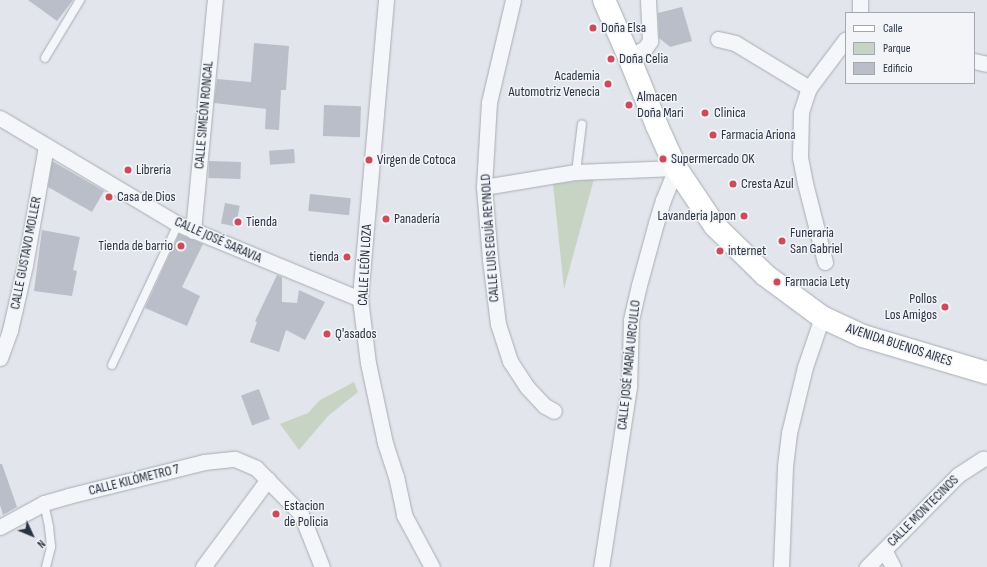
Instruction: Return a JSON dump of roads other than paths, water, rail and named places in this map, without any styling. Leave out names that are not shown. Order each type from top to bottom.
[{"type":"main road","name":"AVENIDA BUENOS AIRES","points":[[604,0],[676,168],[715,226],[765,275],[822,317],[863,336],[987,373]]},
{"type":"street","name":"CALLE SIMEÓN RONCAL","points":[[193,231],[215,0]]},
{"type":"street","name":"CALLE LEÓN LOZA","points":[[386,0],[360,299],[368,363],[385,443],[396,476],[404,516],[432,567]]},
{"type":"street","name":"CALLE LUIS EGUÍA REYNOLD","points":[[513,0],[489,102],[484,187],[494,298],[503,342],[510,361],[527,387],[545,406],[554,411]]},
{"type":"street","points":[[629,57],[645,48],[650,41],[648,0]]},
{"type":"street","points":[[860,0],[860,12]]},
{"type":"street","points":[[718,39],[735,43],[809,88]]},
{"type":"street","points":[[825,262],[804,183],[800,157],[800,112],[809,88],[845,39]]},
{"type":"street","points":[[975,61],[987,64]]},
{"type":"street","name":"CALLE JOSÉ SARAVIA","points":[[0,118],[178,224],[360,299]]},
{"type":"street","name":"CALLE GUSTAVO MOLLER","points":[[0,358],[10,330],[25,264],[46,146]]},
{"type":"street","points":[[484,187],[576,172],[676,168]]},
{"type":"street","name":"CALLE JOSÉ MARÍA URCULLO","points":[[601,567],[629,387],[631,321],[638,285],[656,223],[676,168]]},
{"type":"street","points":[[781,567],[785,466],[789,433],[805,367],[822,317]]},
{"type":"street","name":"CALLE KILÓMETRO 7","points":[[0,527],[44,504],[204,462],[222,459],[245,462],[256,468],[301,514],[322,567]]},
{"type":"street","name":"CALLE MONTECINOS","points":[[867,567],[958,475],[983,459]]},
{"type":"street","points":[[203,567],[268,479]]},
{"type":"street","points":[[884,550],[892,567]]},
{"type":"lane","points":[[45,58],[80,0]]},
{"type":"lane","points":[[576,172],[582,124]]},
{"type":"lane","points":[[112,365],[178,224]]},
{"type":"lane","points":[[44,504],[49,527],[51,547],[46,567]]},
{"type":"place","name":"Doña Elsa","points":[[593,28]]},
{"type":"place","name":"Doña Celia","points":[[611,59]]},
{"type":"place","name":"Academia Automotriz Venecia","points":[[608,84]]},
{"type":"place","name":"Almacen Doña Mari","points":[[629,105]]},
{"type":"place","name":"Clinica","points":[[705,113]]},
{"type":"place","name":"Farmacia Ariona","points":[[713,135]]},
{"type":"place","name":"Supermercado OK","points":[[663,159]]},
{"type":"place","name":"Virgen de Cotoca","points":[[369,160]]},
{"type":"place","name":"Libreria","points":[[128,170]]},
{"type":"place","name":"Cresta Azul","points":[[733,184]]},
{"type":"place","name":"Casa de Dios","points":[[109,197]]},
{"type":"place","name":"Lavanderia Japon","points":[[744,216]]},
{"type":"place","name":"Panadería","points":[[386,219]]},
{"type":"place","name":"Tienda","points":[[238,222]]},
{"type":"place","name":"Funeraria San Gabriel","points":[[782,241]]},
{"type":"place","name":"Tienda de barrio","points":[[181,246]]},
{"type":"place","name":"internet","points":[[720,251]]},
{"type":"place","name":"tienda","points":[[347,257]]},
{"type":"place","name":"Farmacia Lety","points":[[777,282]]},
{"type":"place","name":"Pollos Los Amigos","points":[[945,307]]},
{"type":"place","name":"Q'asados","points":[[327,334]]},
{"type":"place","name":"Estacion de Policia","points":[[276,514]]}]
